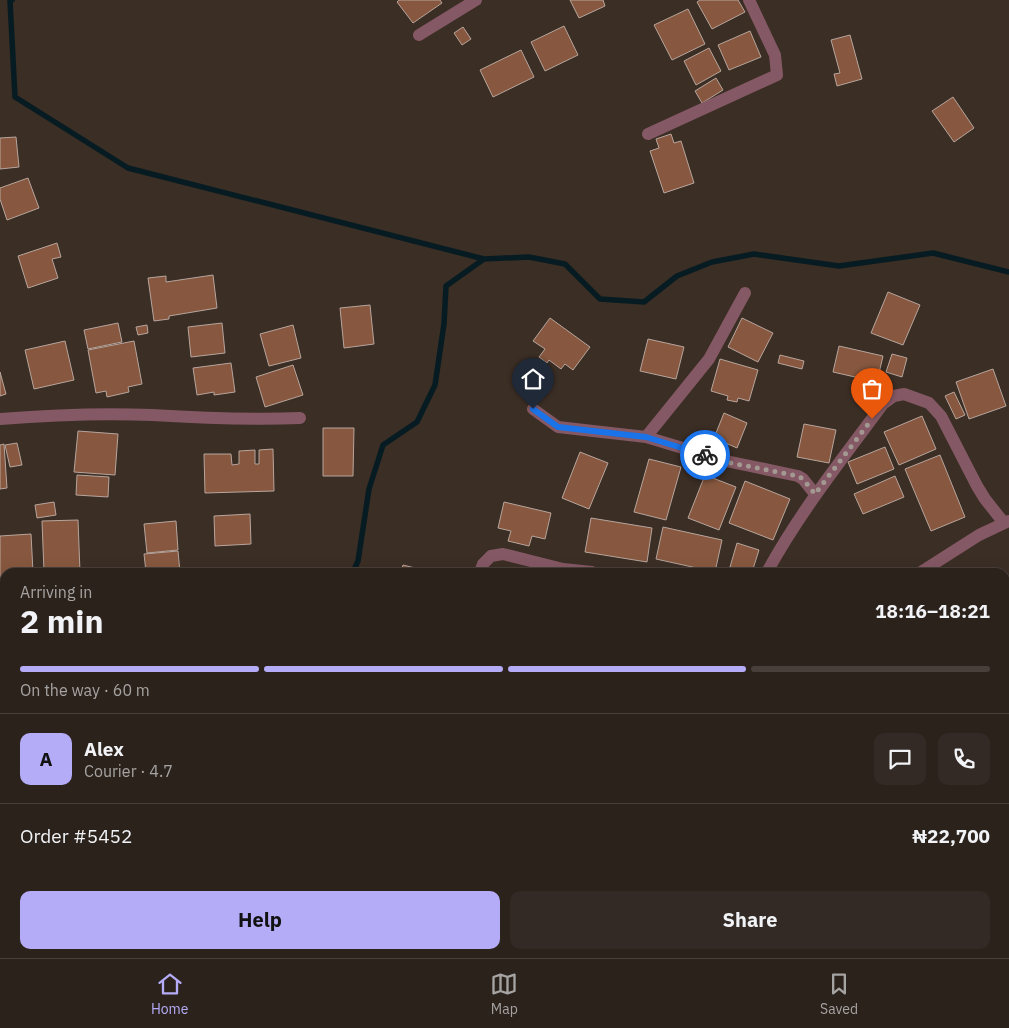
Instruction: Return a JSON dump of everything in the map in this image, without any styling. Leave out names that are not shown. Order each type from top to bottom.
[{"type":"street","points":[[419,35],[476,0]]},
{"type":"street","points":[[648,134],[777,75],[775,55],[750,0]]},
{"type":"street","points":[[646,437],[709,359],[745,293]]},
{"type":"street","points":[[769,568],[815,494],[883,404],[894,396],[904,394],[929,403],[942,416],[977,486],[985,499],[1007,522],[979,535],[927,568]]},
{"type":"street","points":[[533,409],[558,427],[646,437],[726,462],[798,476],[803,479],[815,494]]},
{"type":"street","points":[[0,419],[54,416],[151,416],[252,420],[300,418]]},
{"type":"street","points":[[482,568],[491,556],[502,554],[552,568]]},
{"type":"building","points":[[399,0],[440,0],[442,3],[413,23],[397,2]]},
{"type":"building","points":[[570,0],[603,0],[605,6],[579,18]]},
{"type":"building","points":[[700,0],[738,0],[745,12],[712,29],[697,2]]},
{"type":"building","points":[[688,9],[705,44],[672,60],[654,25]]},
{"type":"building","points":[[564,26],[578,55],[545,71],[531,42]]},
{"type":"building","points":[[463,27],[471,39],[462,45],[454,33]]},
{"type":"building","points":[[750,31],[761,57],[729,70],[718,45]]},
{"type":"building","points":[[850,35],[862,79],[837,86],[834,74],[840,73],[831,40]]},
{"type":"building","points":[[709,48],[721,71],[696,85],[684,61]]},
{"type":"building","points":[[521,50],[534,77],[493,97],[480,70]]},
{"type":"building","points":[[716,78],[723,90],[702,103],[695,91]]},
{"type":"building","points":[[953,97],[974,128],[954,142],[932,111]]},
{"type":"building","points":[[671,134],[674,143],[681,141],[694,183],[664,193],[650,151],[659,148],[656,139]]},
{"type":"building","points":[[16,137],[19,167],[0,169],[0,138]]},
{"type":"building","points":[[28,178],[39,208],[7,220],[0,199],[0,188]]},
{"type":"building","points":[[57,243],[61,257],[52,259],[58,278],[28,288],[18,256]]},
{"type":"building","points":[[213,275],[217,308],[169,316],[169,319],[154,321],[148,278],[166,276],[166,282]]},
{"type":"building","points":[[888,292],[920,305],[903,345],[871,333]]},
{"type":"building","points":[[370,305],[374,344],[344,348],[340,308]]},
{"type":"building","points":[[550,318],[590,347],[573,370],[565,364],[561,369],[549,360],[547,363],[539,357],[545,349],[533,341]]},
{"type":"building","points":[[742,318],[773,333],[758,362],[728,347]]},
{"type":"building","points":[[118,323],[122,342],[88,349],[84,330]]},
{"type":"building","points":[[222,323],[225,353],[191,357],[188,327]]},
{"type":"building","points":[[147,325],[148,333],[138,335],[136,327]]},
{"type":"building","points":[[293,325],[301,358],[269,366],[260,334]]},
{"type":"building","points":[[648,339],[684,347],[676,379],[640,371]]},
{"type":"building","points":[[65,341],[74,380],[34,389],[25,350]]},
{"type":"building","points":[[134,341],[142,384],[128,387],[129,392],[107,397],[106,391],[96,393],[88,350]]},
{"type":"building","points":[[839,346],[883,356],[877,382],[833,372]]},
{"type":"building","points":[[892,354],[907,358],[902,377],[886,372]]},
{"type":"building","points":[[780,355],[804,361],[802,369],[778,363]]},
{"type":"building","points":[[720,359],[758,370],[749,401],[738,398],[737,402],[727,400],[728,396],[711,391]]},
{"type":"building","points":[[231,363],[235,392],[214,395],[214,392],[197,395],[193,368]]},
{"type":"building","points":[[293,365],[303,395],[265,407],[256,377]]},
{"type":"building","points":[[993,369],[1006,406],[969,419],[956,382]]},
{"type":"building","points":[[0,372],[6,394],[0,396]]},
{"type":"building","points":[[954,392],[965,415],[956,419],[945,396]]},
{"type":"building","points":[[724,413],[747,423],[737,448],[714,438]]},
{"type":"building","points":[[922,416],[936,449],[899,465],[884,432]]},
{"type":"building","points":[[804,424],[836,430],[829,463],[797,457]]},
{"type":"building","points":[[323,428],[354,428],[353,476],[323,476]]},
{"type":"building","points":[[78,431],[118,434],[115,475],[74,472]]},
{"type":"building","points":[[17,443],[22,465],[10,467],[5,445]]},
{"type":"building","points":[[4,444],[7,488],[0,489],[0,445]]},
{"type":"building","points":[[885,447],[894,469],[857,484],[848,462]]},
{"type":"building","points":[[273,449],[274,491],[205,493],[204,454],[231,454],[232,465],[239,464],[239,451],[255,450],[255,464],[259,464],[259,450]]},
{"type":"building","points":[[580,452],[608,463],[589,509],[562,498]]},
{"type":"building","points":[[940,455],[965,517],[931,531],[905,469]]},
{"type":"building","points":[[649,459],[681,467],[666,520],[634,512]]},
{"type":"building","points":[[77,475],[109,477],[108,497],[76,495]]},
{"type":"building","points":[[705,475],[736,487],[719,530],[688,518]]},
{"type":"building","points":[[895,476],[904,497],[863,514],[854,494]]},
{"type":"building","points":[[745,481],[790,499],[773,540],[729,523]]},
{"type":"building","points":[[54,502],[56,515],[37,518],[35,505]]},
{"type":"building","points":[[504,502],[551,513],[545,539],[532,536],[529,546],[508,541],[511,531],[498,528]]},
{"type":"building","points":[[250,514],[251,544],[215,546],[214,516]]},
{"type":"building","points":[[591,518],[652,528],[647,562],[585,552]]},
{"type":"building","points":[[78,520],[80,568],[44,568],[42,521]]},
{"type":"building","points":[[176,521],[178,550],[147,553],[144,524]]},
{"type":"building","points":[[663,527],[722,540],[716,568],[697,568],[656,559]]},
{"type":"building","points":[[31,534],[33,568],[0,568],[0,536]]},
{"type":"building","points":[[737,543],[759,550],[753,568],[730,567]]},
{"type":"building","points":[[178,551],[180,568],[146,568],[144,554]]},
{"type":"building","points":[[403,565],[415,568],[402,568]]},
{"type":"waterway","points":[[12,0],[10,1],[15,97],[128,168],[484,259]]},
{"type":"waterway","points":[[355,568],[358,561],[369,489],[383,445],[417,422],[435,385],[444,324],[446,286],[484,259],[529,257],[565,264],[600,299],[644,302],[677,276],[712,262],[754,254],[839,266],[933,253],[1009,272]]},
{"type":"way so far","points":[[705,455],[726,462],[798,476],[803,479],[815,494],[872,419]]},
{"type":"route","points":[[533,409],[558,427],[646,437],[705,455]]}]
